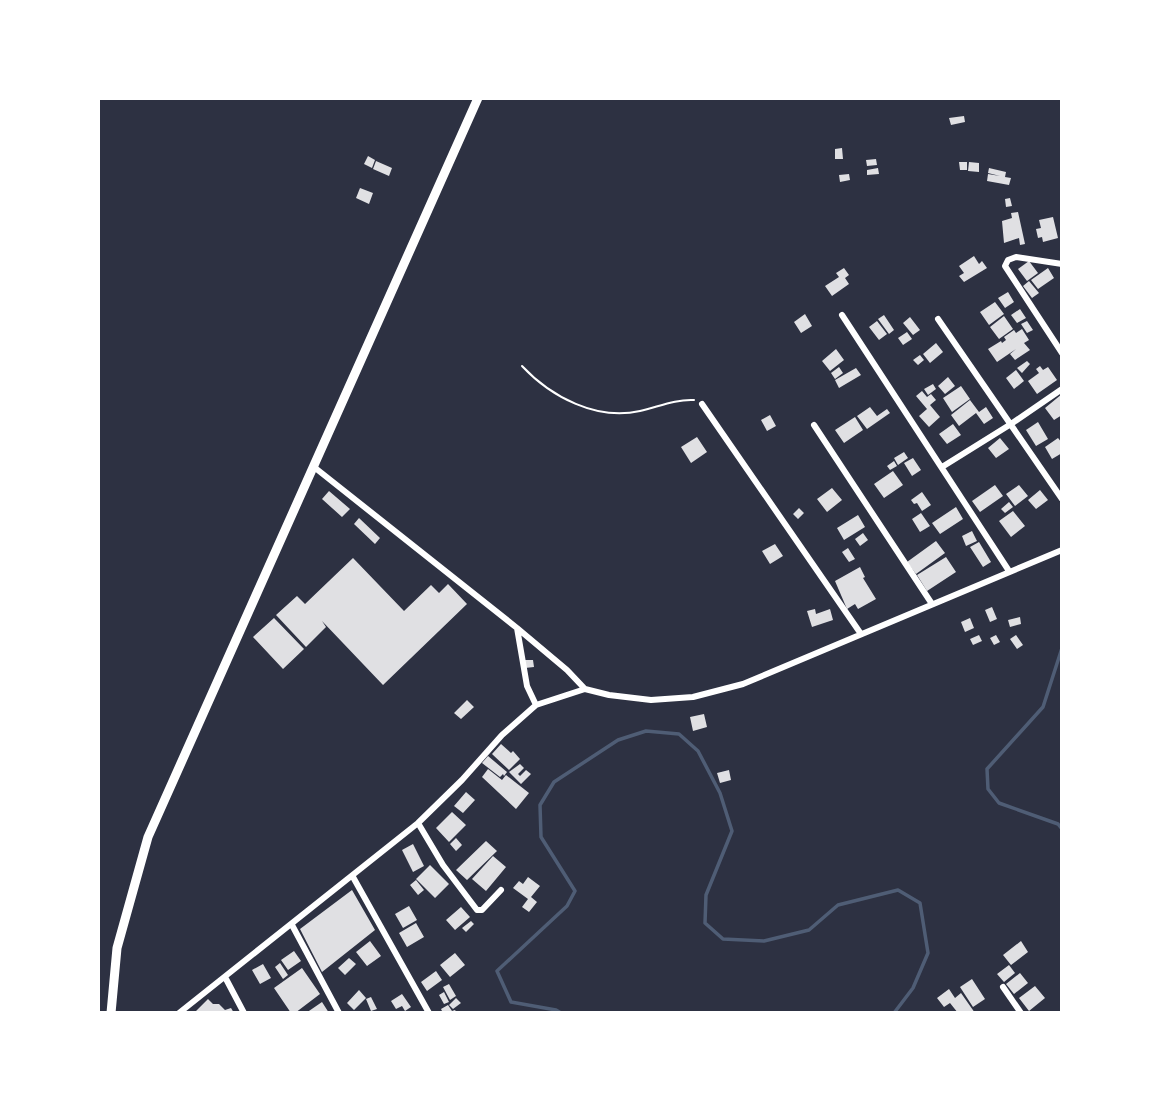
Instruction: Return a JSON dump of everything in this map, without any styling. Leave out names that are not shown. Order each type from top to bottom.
[{"type":"main road","points":[[111,1013],[117,948],[148,837],[478,98]]},
{"type":"street","points":[[1062,264],[1017,257],[1008,260],[1005,265],[1062,353]]},
{"type":"street","points":[[842,315],[1009,571]]},
{"type":"street","points":[[938,319],[1062,499]]},
{"type":"street","points":[[942,467],[1062,388]]},
{"type":"street","points":[[702,404],[861,634]]},
{"type":"street","points":[[814,425],[932,604]]},
{"type":"street","points":[[314,467],[517,628],[567,670],[585,689]]},
{"type":"street","points":[[179,1013],[418,823],[502,735],[536,705],[585,689],[651,700],[693,697],[743,684],[1062,550]]},
{"type":"street","points":[[517,628],[527,686],[536,705]]},
{"type":"street","points":[[418,823],[443,865],[477,910],[482,910],[501,890]]},
{"type":"street","points":[[353,877],[429,1013]]},
{"type":"street","points":[[292,925],[339,1013]]},
{"type":"street","points":[[225,977],[244,1013]]},
{"type":"street","points":[[1003,987],[1019,1011],[1010,1013]]},
{"type":"path","points":[[522,366],[534,379],[561,398],[617,414],[688,400],[696,400],[702,404]]},
{"type":"building","points":[[964,116],[965,122],[951,125],[949,118]]},
{"type":"building","points":[[842,148],[843,159],[835,159],[835,149]]},
{"type":"building","points":[[368,156],[375,160],[372,168],[364,164]]},
{"type":"building","points":[[876,159],[877,165],[867,166],[866,160]]},
{"type":"building","points":[[376,161],[392,168],[389,176],[373,169]]},
{"type":"building","points":[[959,162],[967,162],[967,170],[960,170]]},
{"type":"building","points":[[969,162],[979,163],[979,172],[968,171]]},
{"type":"building","points":[[878,168],[879,174],[867,175],[867,170]]},
{"type":"building","points":[[989,168],[1006,172],[1005,177],[1011,178],[1009,185],[987,181],[988,174],[1000,176],[988,173]]},
{"type":"building","points":[[849,174],[850,180],[840,182],[839,175]]},
{"type":"building","points":[[360,188],[373,193],[369,204],[356,198]]},
{"type":"building","points":[[1010,198],[1012,206],[1006,207],[1005,199]]},
{"type":"building","points":[[1018,212],[1025,244],[1020,245],[1019,238],[1004,243],[1002,221],[1012,218],[1011,213]]},
{"type":"building","points":[[1053,217],[1058,238],[1043,242],[1042,237],[1038,238],[1036,229],[1041,228],[1039,220]]},
{"type":"building","points":[[974,256],[979,264],[982,261],[987,268],[964,282],[959,276],[964,273],[959,266]]},
{"type":"building","points":[[1029,261],[1038,273],[1027,281],[1018,269]]},
{"type":"building","points":[[844,268],[849,275],[845,278],[849,284],[832,296],[825,286],[839,277],[836,273]]},
{"type":"building","points":[[1048,268],[1054,278],[1038,289],[1031,280]]},
{"type":"building","points":[[1029,281],[1039,293],[1032,298],[1023,286]]},
{"type":"building","points":[[1008,292],[1014,302],[1005,308],[998,298]]},
{"type":"building","points":[[995,302],[1004,314],[989,325],[980,312]]},
{"type":"building","points":[[1020,309],[1026,318],[1017,323],[1011,315]]},
{"type":"building","points":[[805,314],[812,326],[801,333],[794,322]]},
{"type":"building","points":[[884,315],[894,330],[889,334],[878,319]]},
{"type":"building","points":[[1004,316],[1013,329],[999,339],[990,327]]},
{"type":"building","points":[[910,317],[920,330],[913,335],[903,323]]},
{"type":"building","points":[[877,321],[887,334],[879,340],[869,327]]},
{"type":"building","points":[[1027,321],[1033,330],[1027,333],[1021,324]]},
{"type":"building","points":[[1022,329],[1029,340],[1024,343],[1030,350],[1015,360],[1010,354],[1016,349],[997,362],[988,349],[1001,341],[1002,343],[1006,340],[1004,337],[1014,330],[1016,333]]},
{"type":"building","points":[[907,332],[912,339],[903,345],[898,338]]},
{"type":"building","points":[[936,343],[943,352],[930,363],[923,354]]},
{"type":"building","points":[[836,349],[844,360],[830,371],[822,361]]},
{"type":"building","points":[[920,355],[924,360],[918,365],[913,360]]},
{"type":"building","points":[[1027,361],[1030,364],[1022,373],[1017,368]]},
{"type":"building","points":[[1040,366],[1043,370],[1048,367],[1057,380],[1037,394],[1028,381],[1039,373],[1036,369]]},
{"type":"building","points":[[839,367],[843,373],[835,379],[831,373]]},
{"type":"building","points":[[856,368],[861,375],[839,388],[835,380]]},
{"type":"building","points":[[1016,370],[1024,381],[1014,389],[1006,378]]},
{"type":"building","points":[[948,377],[955,386],[945,394],[938,386]]},
{"type":"building","points":[[933,384],[936,389],[928,395],[924,389]]},
{"type":"building","points":[[961,386],[970,399],[952,412],[943,398]]},
{"type":"building","points":[[922,391],[927,397],[931,394],[936,400],[930,405],[940,417],[929,427],[919,416],[927,409],[916,396]]},
{"type":"building","points":[[1062,394],[1062,415],[1054,420],[1045,408]]},
{"type":"building","points":[[970,400],[979,412],[986,407],[993,418],[984,424],[976,413],[959,426],[951,415]]},
{"type":"building","points":[[870,407],[877,416],[887,409],[890,413],[867,429],[857,416]]},
{"type":"building","points":[[770,415],[776,426],[767,431],[761,420]]},
{"type":"building","points":[[855,417],[863,430],[844,443],[835,430]]},
{"type":"building","points":[[1038,422],[1048,439],[1036,446],[1026,430]]},
{"type":"building","points":[[953,424],[961,435],[947,444],[939,434]]},
{"type":"building","points":[[697,437],[707,452],[691,463],[681,447]]},
{"type":"building","points":[[1000,438],[1009,449],[996,458],[988,448]]},
{"type":"building","points":[[1058,438],[1062,443],[1062,453],[1052,459],[1045,447]]},
{"type":"building","points":[[904,452],[908,458],[898,465],[894,458]]},
{"type":"building","points":[[913,458],[921,470],[912,476],[904,463]]},
{"type":"building","points":[[894,461],[897,466],[890,470],[887,466]]},
{"type":"building","points":[[893,471],[903,485],[884,498],[874,484]]},
{"type":"building","points":[[995,485],[1003,496],[980,512],[972,501]]},
{"type":"building","points":[[1019,485],[1028,496],[1015,506],[1006,494]]},
{"type":"building","points":[[832,488],[842,500],[827,512],[817,499]]},
{"type":"building","points":[[1040,490],[1048,500],[1036,509],[1028,500]]},
{"type":"building","points":[[329,491],[350,509],[342,517],[322,499]]},
{"type":"building","points":[[922,492],[931,505],[922,511],[917,503],[914,504],[911,500]]},
{"type":"building","points":[[1009,502],[1013,507],[1005,513],[1001,509]]},
{"type":"building","points":[[956,507],[963,519],[940,534],[932,523]]},
{"type":"building","points":[[799,508],[804,513],[798,519],[793,514]]},
{"type":"building","points":[[1013,511],[1025,526],[1011,537],[999,521]]},
{"type":"building","points":[[921,513],[930,526],[920,532],[912,519]]},
{"type":"building","points":[[858,515],[865,527],[844,540],[837,528]]},
{"type":"building","points":[[359,518],[380,538],[375,544],[354,524]]},
{"type":"building","points":[[972,531],[977,541],[966,546],[962,536]]},
{"type":"building","points":[[863,533],[868,540],[860,546],[855,539]]},
{"type":"building","points":[[936,541],[945,553],[916,574],[907,562]]},
{"type":"building","points":[[979,542],[991,562],[983,567],[970,547]]},
{"type":"building","points":[[775,544],[783,556],[770,564],[762,551]]},
{"type":"building","points":[[848,548],[855,559],[849,562],[842,552]]},
{"type":"building","points":[[946,557],[956,572],[927,591],[917,575]]},
{"type":"building","points":[[353,558],[404,611],[431,585],[439,593],[448,584],[467,604],[383,685],[322,621],[326,627],[306,647],[276,615],[297,596],[305,604]]},
{"type":"building","points":[[860,567],[865,577],[863,578],[876,599],[858,609],[855,604],[847,609],[835,581]]},
{"type":"building","points":[[992,607],[997,619],[990,622],[985,610]]},
{"type":"building","points":[[815,609],[816,614],[830,609],[833,620],[812,627],[807,611]]},
{"type":"building","points":[[1020,617],[1021,624],[1010,627],[1008,620]]},
{"type":"building","points":[[274,618],[304,649],[283,669],[253,637]]},
{"type":"building","points":[[970,618],[974,628],[965,632],[961,622]]},
{"type":"building","points":[[979,635],[982,641],[973,645],[970,639]]},
{"type":"building","points":[[996,635],[1000,642],[994,645],[990,638]]},
{"type":"building","points":[[1016,635],[1023,645],[1017,649],[1010,639]]},
{"type":"building","points":[[525,660],[533,660],[534,667],[525,668]]},
{"type":"building","points":[[467,700],[474,707],[461,719],[454,713]]},
{"type":"building","points":[[704,714],[707,727],[693,731],[690,717]]},
{"type":"building","points":[[501,744],[520,759],[509,770],[492,754]]},
{"type":"building","points":[[488,756],[507,772],[504,776],[503,774],[500,777],[482,763]]},
{"type":"building","points":[[520,764],[524,768],[518,774],[520,776],[526,770],[531,774],[521,784],[509,772]]},
{"type":"building","points":[[488,769],[502,780],[506,775],[529,793],[516,809],[482,777]]},
{"type":"building","points":[[729,770],[731,780],[720,783],[717,773]]},
{"type":"building","points":[[466,792],[475,800],[463,813],[454,806]]},
{"type":"building","points":[[452,812],[466,825],[449,842],[436,828]]},
{"type":"building","points":[[456,838],[462,845],[456,851],[450,844]]},
{"type":"building","points":[[486,841],[497,851],[467,880],[456,870]]},
{"type":"building","points":[[413,844],[424,866],[413,872],[402,850]]},
{"type":"building","points":[[493,856],[506,867],[486,891],[472,879]]},
{"type":"building","points":[[430,865],[449,884],[435,898],[416,879]]},
{"type":"building","points":[[528,877],[540,886],[531,897],[537,902],[529,912],[522,907],[528,899],[513,888],[519,881],[523,884]]},
{"type":"building","points":[[416,880],[424,890],[418,895],[410,885]]},
{"type":"building","points":[[352,890],[375,930],[322,972],[300,929]]},
{"type":"building","points":[[409,906],[417,920],[403,928],[395,914]]},
{"type":"building","points":[[461,907],[470,917],[455,930],[446,920]]},
{"type":"building","points":[[471,921],[474,924],[466,932],[462,928]]},
{"type":"building","points":[[416,923],[424,937],[407,947],[399,933]]},
{"type":"building","points":[[370,941],[381,956],[367,966],[356,952]]},
{"type":"building","points":[[1021,941],[1028,952],[1011,965],[1003,955]]},
{"type":"building","points":[[294,951],[301,961],[288,970],[281,960]]},
{"type":"building","points":[[455,953],[465,965],[450,977],[440,965]]},
{"type":"building","points":[[349,958],[356,964],[345,975],[338,968]]},
{"type":"building","points":[[280,963],[288,975],[283,979],[275,967]]},
{"type":"building","points":[[263,964],[271,978],[260,984],[252,970]]},
{"type":"building","points":[[1009,965],[1015,973],[1004,982],[997,974]]},
{"type":"building","points":[[302,968],[320,994],[295,1013],[291,1013],[274,988]]},
{"type":"building","points":[[436,971],[442,980],[427,991],[421,982]]},
{"type":"building","points":[[1020,973],[1028,983],[1014,994],[1006,984]]},
{"type":"building","points":[[972,979],[985,999],[973,1007],[960,987]]},
{"type":"building","points":[[449,984],[456,996],[450,1000],[443,987]]},
{"type":"building","points":[[1035,986],[1045,998],[1029,1011],[1019,998]]},
{"type":"building","points":[[949,989],[955,998],[961,993],[975,1013],[958,1013],[950,1003],[944,1007],[937,998]]},
{"type":"building","points":[[359,990],[366,998],[354,1010],[347,1003]]},
{"type":"building","points":[[444,992],[449,1002],[444,1004],[439,995]]},
{"type":"building","points":[[402,994],[411,1007],[405,1011],[402,1006],[396,1009],[391,1001]]},
{"type":"building","points":[[371,997],[377,1009],[371,1011],[366,999]]},
{"type":"building","points":[[456,998],[461,1003],[453,1009],[449,1005]]},
{"type":"building","points":[[208,999],[225,1010],[231,1008],[234,1013],[194,1013]]},
{"type":"building","points":[[322,1002],[329,1013],[306,1013]]},
{"type":"building","points":[[448,1005],[457,1013],[443,1013],[441,1009]]},
{"type":"waterway","points":[[1062,648],[1043,707],[987,769],[988,789],[999,803],[1058,824],[1062,829]]},
{"type":"waterway","points":[[561,1013],[511,1002],[497,971],[567,906],[575,891],[541,837],[540,805],[554,782],[618,740],[646,731],[679,734],[698,751],[720,793],[732,831],[706,895],[705,923],[723,939],[764,941],[809,930],[838,905],[898,890],[920,903],[928,953],[913,988],[894,1013]]}]
